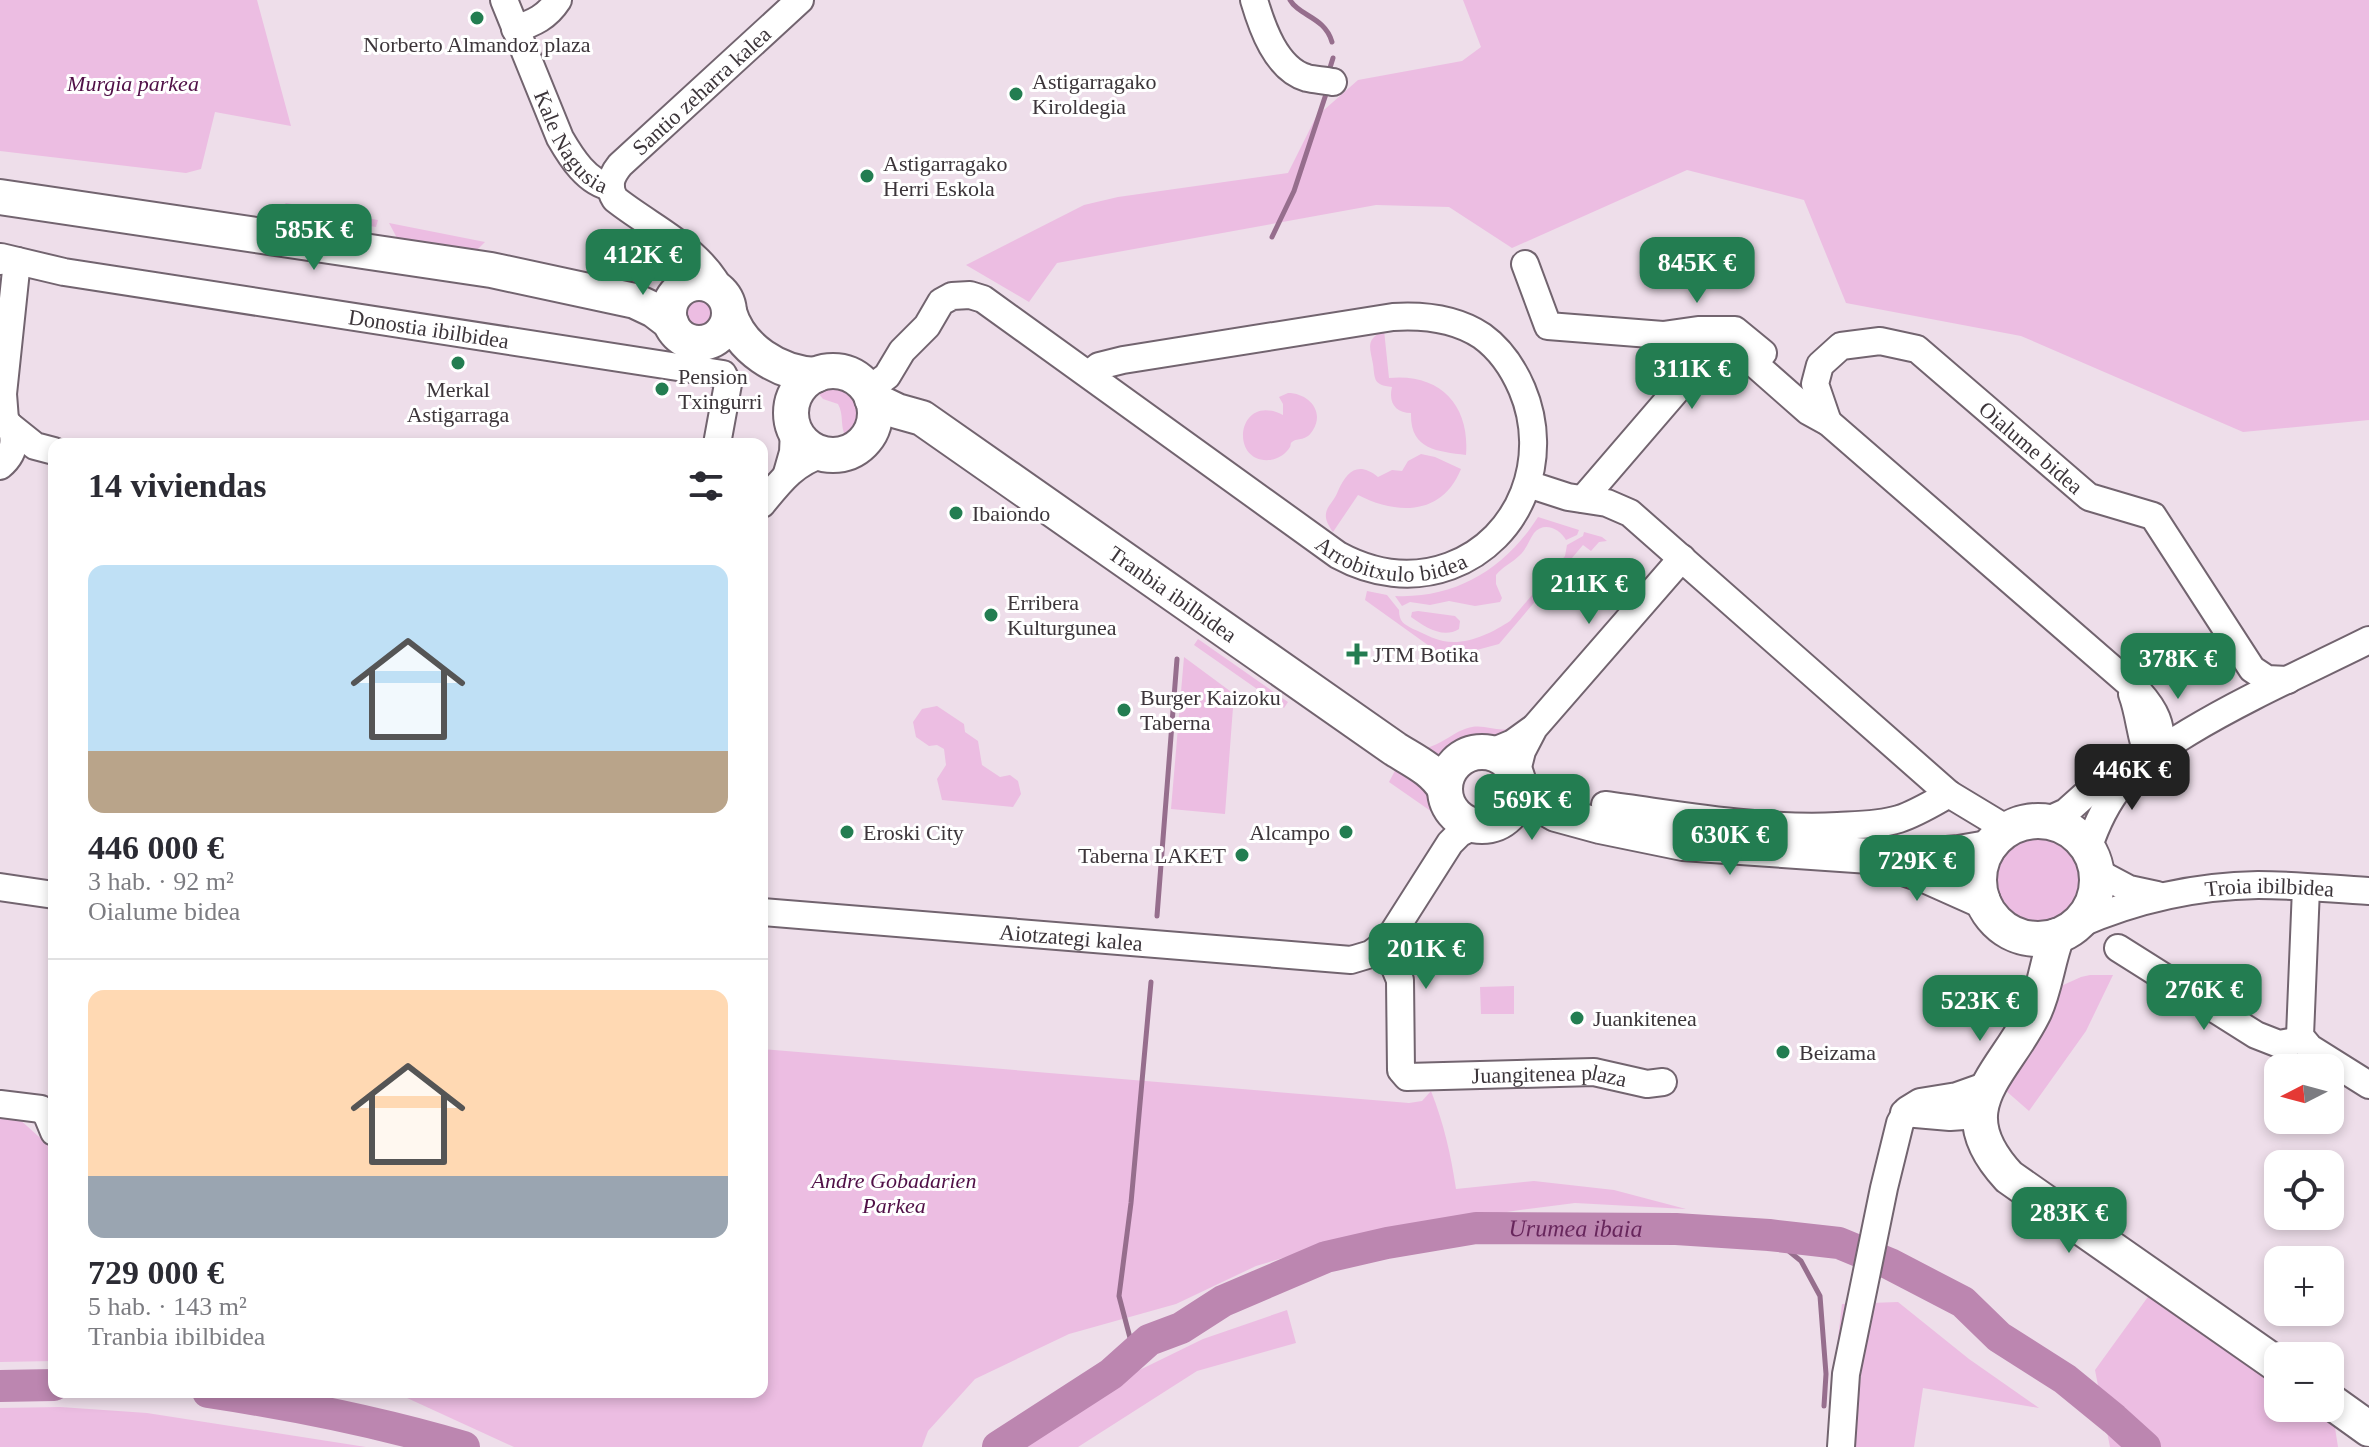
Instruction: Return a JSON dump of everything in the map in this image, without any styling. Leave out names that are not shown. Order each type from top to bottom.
[{"type":"main road","points":[[0,197],[491,270],[635,301],[656,299],[676,302],[699,283],[709,285],[726,304],[735,328],[746,344],[774,364],[795,372],[850,375],[870,407],[864,441],[845,454],[823,454],[806,446],[793,418],[785,383],[774,364]]},
{"type":"main road","points":[[676,302],[683,338],[701,343],[728,340],[746,344]]},
{"type":"main road","points":[[711,341],[724,329],[726,304]]},
{"type":"main road","points":[[793,418],[800,387],[816,375]]},
{"type":"main road","name":"Tranbia ibilbidea","points":[[870,407],[922,418],[1395,749],[1458,803]]},
{"type":"main road","points":[[1458,803],[1465,756],[1489,753],[1510,765],[1535,802],[1556,814]]},
{"type":"main road","points":[[1458,803],[1516,804],[1518,781]]},
{"type":"main road","points":[[1458,803],[1556,814],[1683,843],[1869,857],[1929,857],[1998,838],[2019,823],[2046,821],[2070,830],[2093,860],[2097,883],[2092,906],[2067,931],[2048,961],[2034,1013],[1984,1100],[1980,1129],[1990,1156],[2009,1177],[2264,1355]]},
{"type":"main road","points":[[1998,838],[1979,874],[1983,901],[1996,921],[2005,929],[2030,939],[2044,939],[2067,931]]},
{"type":"main road","points":[[1869,857],[1927,876],[1983,901]]},
{"type":"main road","points":[[2005,929],[2020,961],[2024,978],[2026,1014],[2023,1031]]},
{"type":"main road","points":[[2344,1411],[2369,1429]]},
{"type":"street","name":"Kale Nagusia","points":[[504,0],[560,138],[572,157],[597,183],[611,187],[613,195],[622,204],[706,266],[726,304]]},
{"type":"street","points":[[515,29],[537,22],[551,11],[558,0]]},
{"type":"street","name":"Santio zeharra kalea","points":[[611,187],[612,176],[620,165],[800,0]]},
{"type":"street","points":[[1254,0],[1273,47],[1286,64],[1304,78],[1333,82]]},
{"type":"street","points":[[676,302],[686,267],[681,245]]},
{"type":"street","name":"Donostia ibilbidea","points":[[2,465],[14,443],[5,421],[3,394],[11,320],[9,261],[723,374],[728,384],[719,438]]},
{"type":"street","points":[[1525,264],[1548,326],[1663,335],[1698,330],[1735,330],[1801,386],[1818,416]]},
{"type":"street","name":"Donostia ibilbidea","points":[[11,320],[18,301],[31,286],[47,276],[64,272]]},
{"type":"street","name":"Arrobitxulo bidea","points":[[870,407],[902,351],[927,326],[941,302],[952,296],[970,295],[983,299],[1338,555],[1371,570],[1406,575],[1458,563],[1502,531],[1513,517],[1528,484],[1534,431],[1518,379],[1503,356],[1482,336],[1448,321],[1411,316],[1370,320],[1114,362],[1099,366],[1089,374]]},
{"type":"street","name":"Oialume bidea","points":[[1818,416],[1815,384],[1820,365],[1841,346],[1880,341],[1917,349],[2089,497],[2153,516],[2252,669],[2267,679],[2288,680]]},
{"type":"street","points":[[1583,499],[1706,356],[1728,348],[1741,352],[2125,680],[2139,713],[2144,746],[2154,754]]},
{"type":"street","points":[[787,473],[793,452],[793,418]]},
{"type":"street","points":[[5,421],[26,440],[48,450]]},
{"type":"street","points":[[2,465],[24,454],[48,450]]},
{"type":"street","points":[[768,497],[787,473],[804,461],[823,454]]},
{"type":"street","points":[[1528,484],[1568,497],[1607,503],[1630,513],[1998,838]]},
{"type":"street","points":[[1489,753],[1513,743],[1534,728],[1682,558]]},
{"type":"street","points":[[2046,821],[2066,812],[2110,776],[2154,754],[2220,713],[2369,640]]},
{"type":"street","points":[[1518,781],[1522,751],[1534,728]]},
{"type":"street","points":[[2093,860],[2101,814],[2135,770],[2154,754]]},
{"type":"street","points":[[1605,805],[1734,823],[1810,828],[1866,825],[1898,819],[1922,810],[1949,794]]},
{"type":"street","points":[[1379,949],[1393,935],[1458,803]]},
{"type":"street","name":"Troia ibilbidea","points":[[2093,860],[2129,889],[2169,895]]},
{"type":"street","name":"Troia ibilbidea","points":[[2067,931],[2122,907],[2169,895],[2259,885],[2369,891]]},
{"type":"street","points":[[0,887],[48,894]]},
{"type":"street","points":[[2306,888],[2299,1022],[2301,1040],[2369,1085]]},
{"type":"street","name":"Aiotzategi kalea","points":[[768,912],[1341,960],[1361,958],[1379,949]]},
{"type":"street","points":[[2118,948],[2256,1035],[2279,1044],[2301,1040]]},
{"type":"street","name":"Juangitenea plaza","points":[[1379,949],[1393,963],[1400,980],[1401,1070],[1407,1077],[1594,1072],[1647,1084],[1663,1082]]},
{"type":"street","points":[[1841,1447],[1846,1374],[1883,1196],[1904,1113],[1920,1102],[1957,1096],[1984,1100]]},
{"type":"street","points":[[0,1104],[41,1109],[48,1117]]},
{"type":"green space","name":"Murgia parkea","points":[[0,0],[257,0],[291,126],[215,112],[201,169],[186,173],[0,151]]},
{"type":"green space","points":[[1463,0],[2369,0],[2369,420],[2243,432],[2021,336],[1846,303],[1804,200],[1687,170],[1512,248],[1449,207],[1376,205],[1057,263],[1029,302],[966,265],[1084,205],[1118,197],[1288,173],[1316,117],[1358,80],[1462,61],[1481,47]]},
{"type":"green space","points":[[286,203],[378,220],[376,227],[275,212]]},
{"type":"green space","points":[[389,223],[485,242],[477,250],[397,238]]},
{"type":"green space","points":[[699,297],[710,302],[715,313],[710,324],[699,329],[688,324],[683,313],[688,302]]},
{"type":"green space","points":[[1384,330],[1389,378],[1423,381],[1448,396],[1463,421],[1466,455],[1436,450],[1420,441],[1415,435],[1411,413],[1397,409],[1391,398],[1392,387],[1381,385],[1376,380],[1370,344]]},
{"type":"green space","points":[[833,388],[849,395],[856,408],[855,422],[845,435],[838,404],[823,399],[818,393]]},
{"type":"green space","points":[[1288,393],[1302,396],[1312,404],[1317,416],[1313,430],[1308,436],[1291,442],[1288,450],[1279,457],[1270,460],[1257,458],[1248,451],[1244,441],[1248,420],[1256,412],[1268,410],[1283,415],[1279,397]]},
{"type":"green space","points":[[1421,454],[1461,469],[1442,496],[1417,507],[1403,508],[1373,502],[1358,495],[1333,532],[1326,519],[1327,509],[1349,474],[1359,469],[1378,477],[1392,470],[1402,471],[1408,461]]},
{"type":"green space","points":[[1538,517],[1579,530],[1577,535],[1566,540],[1552,528],[1538,529],[1520,555],[1496,575],[1502,598],[1500,602],[1475,606],[1449,601],[1430,605],[1410,602],[1402,606],[1395,596],[1439,592],[1477,577],[1511,551]]},
{"type":"green space","points":[[1584,532],[1607,541],[1599,542],[1591,551],[1583,545],[1499,644],[1436,661],[1432,648],[1365,600],[1367,591],[1387,595],[1405,624],[1436,639],[1461,642],[1478,637],[1510,621],[1565,556],[1567,545],[1583,536]]},
{"type":"green space","points":[[1412,612],[1455,616],[1460,621],[1459,629],[1447,633],[1428,628],[1411,617]]},
{"type":"green space","points":[[1198,639],[1288,702],[1284,708],[1194,645]]},
{"type":"green space","points":[[1184,657],[1234,694],[1225,814],[1171,809]]},
{"type":"green space","points":[[937,706],[964,724],[965,732],[978,741],[982,765],[1000,777],[1010,775],[1018,781],[1021,794],[1013,807],[942,800],[937,779],[946,765],[944,749],[937,745],[929,746],[916,737],[913,722],[922,709]]},
{"type":"green space","points":[[1517,724],[1522,728],[1493,743],[1464,745],[1437,756],[1424,748],[1472,727],[1507,729]]},
{"type":"green space","points":[[1398,765],[1434,791],[1445,821],[1389,782]]},
{"type":"green space","points":[[2038,835],[2055,838],[2070,848],[2080,863],[2083,880],[2080,897],[2070,912],[2055,922],[2038,925],[2021,922],[2006,912],[1996,897],[1993,880],[1996,863],[2006,848],[2021,838]]},
{"type":"green space","points":[[2090,975],[2113,975],[2086,1031],[2029,1111],[2005,1090],[2037,1044],[2061,986]]},
{"type":"green space","points":[[1514,986],[1514,1014],[1481,1014],[1480,987]]},
{"type":"green space","name":"Andre Gobadarien Parkea","points":[[768,1050],[1409,1103],[1422,1101],[1431,1091],[1440,1115],[1456,1189],[1534,1181],[1614,1190],[1686,1209],[1575,1203],[1520,1210],[1364,1234],[1256,1266],[1176,1304],[1069,1334],[975,1379],[928,1431],[922,1447],[514,1447],[407,1398],[768,1398]]},
{"type":"green space","points":[[0,1115],[18,1118],[48,1148],[48,1361],[0,1362]]},
{"type":"green space","points":[[2150,1294],[2264,1370],[2264,1422],[2334,1422],[2338,1447],[2110,1447],[2095,1370]]},
{"type":"green space","points":[[1898,1302],[1969,1359],[2039,1408],[1923,1388],[1914,1447],[1852,1447],[1863,1359],[1837,1347],[1842,1304]]},
{"type":"green space","points":[[1287,1310],[1296,1343],[1197,1371],[1078,1447],[1009,1447],[1115,1382],[1203,1339]]},
{"type":"green space","points":[[60,1407],[147,1413],[366,1447],[0,1447],[0,1408]]},
{"type":"waterway","points":[[1290,0],[1324,27],[1332,42]]},
{"type":"waterway","points":[[1329,71],[1333,58]]},
{"type":"waterway","points":[[1272,237],[1294,191],[1326,94]]},
{"type":"waterway","points":[[1157,916],[1177,659]]},
{"type":"waterway","points":[[1134,1353],[1119,1296],[1131,1203],[1151,982]]},
{"type":"waterway","name":"Urumea ibaia","points":[[998,1447],[1111,1374],[1149,1340],[1181,1328],[1223,1301],[1326,1257],[1476,1228],[1676,1229],[1839,1243],[1890,1264],[1963,1302],[1999,1337],[2065,1379],[2145,1447]]},
{"type":"waterway","points":[[1769,1235],[1801,1261],[1820,1296],[1826,1374],[1824,1406]]},
{"type":"waterway","name":"Urumea ibaia","points":[[0,1386],[48,1385]]},
{"type":"waterway","name":"Urumea ibaia","points":[[243,1398],[337,1415],[464,1447]]},
{"type":"place","name":"Norberto Almandoz plaza","points":[[477,18]]},
{"type":"place","name":"Astigarragako Kiroldegia","points":[[1016,94]]},
{"type":"place","name":"Astigarragako Herri Eskola","points":[[867,176]]},
{"type":"place","name":"Merkal Astigarraga","points":[[458,363]]},
{"type":"place","name":"Pension Txingurri","points":[[662,389]]},
{"type":"place","name":"Ibaiondo","points":[[956,513]]},
{"type":"place","name":"Erribera Kulturgunea","points":[[991,615]]},
{"type":"place","name":"JTM Botika","points":[[1357,654]]},
{"type":"place","name":"Burger Kaizoku Taberna","points":[[1124,710]]},
{"type":"place","name":"Eroski City","points":[[847,832]]},
{"type":"place","name":"Alcampo","points":[[1346,832]]},
{"type":"place","name":"Taberna LAKET","points":[[1242,855]]},
{"type":"place","name":"Juankitenea","points":[[1577,1018]]},
{"type":"place","name":"Beizama","points":[[1783,1052]]}]
